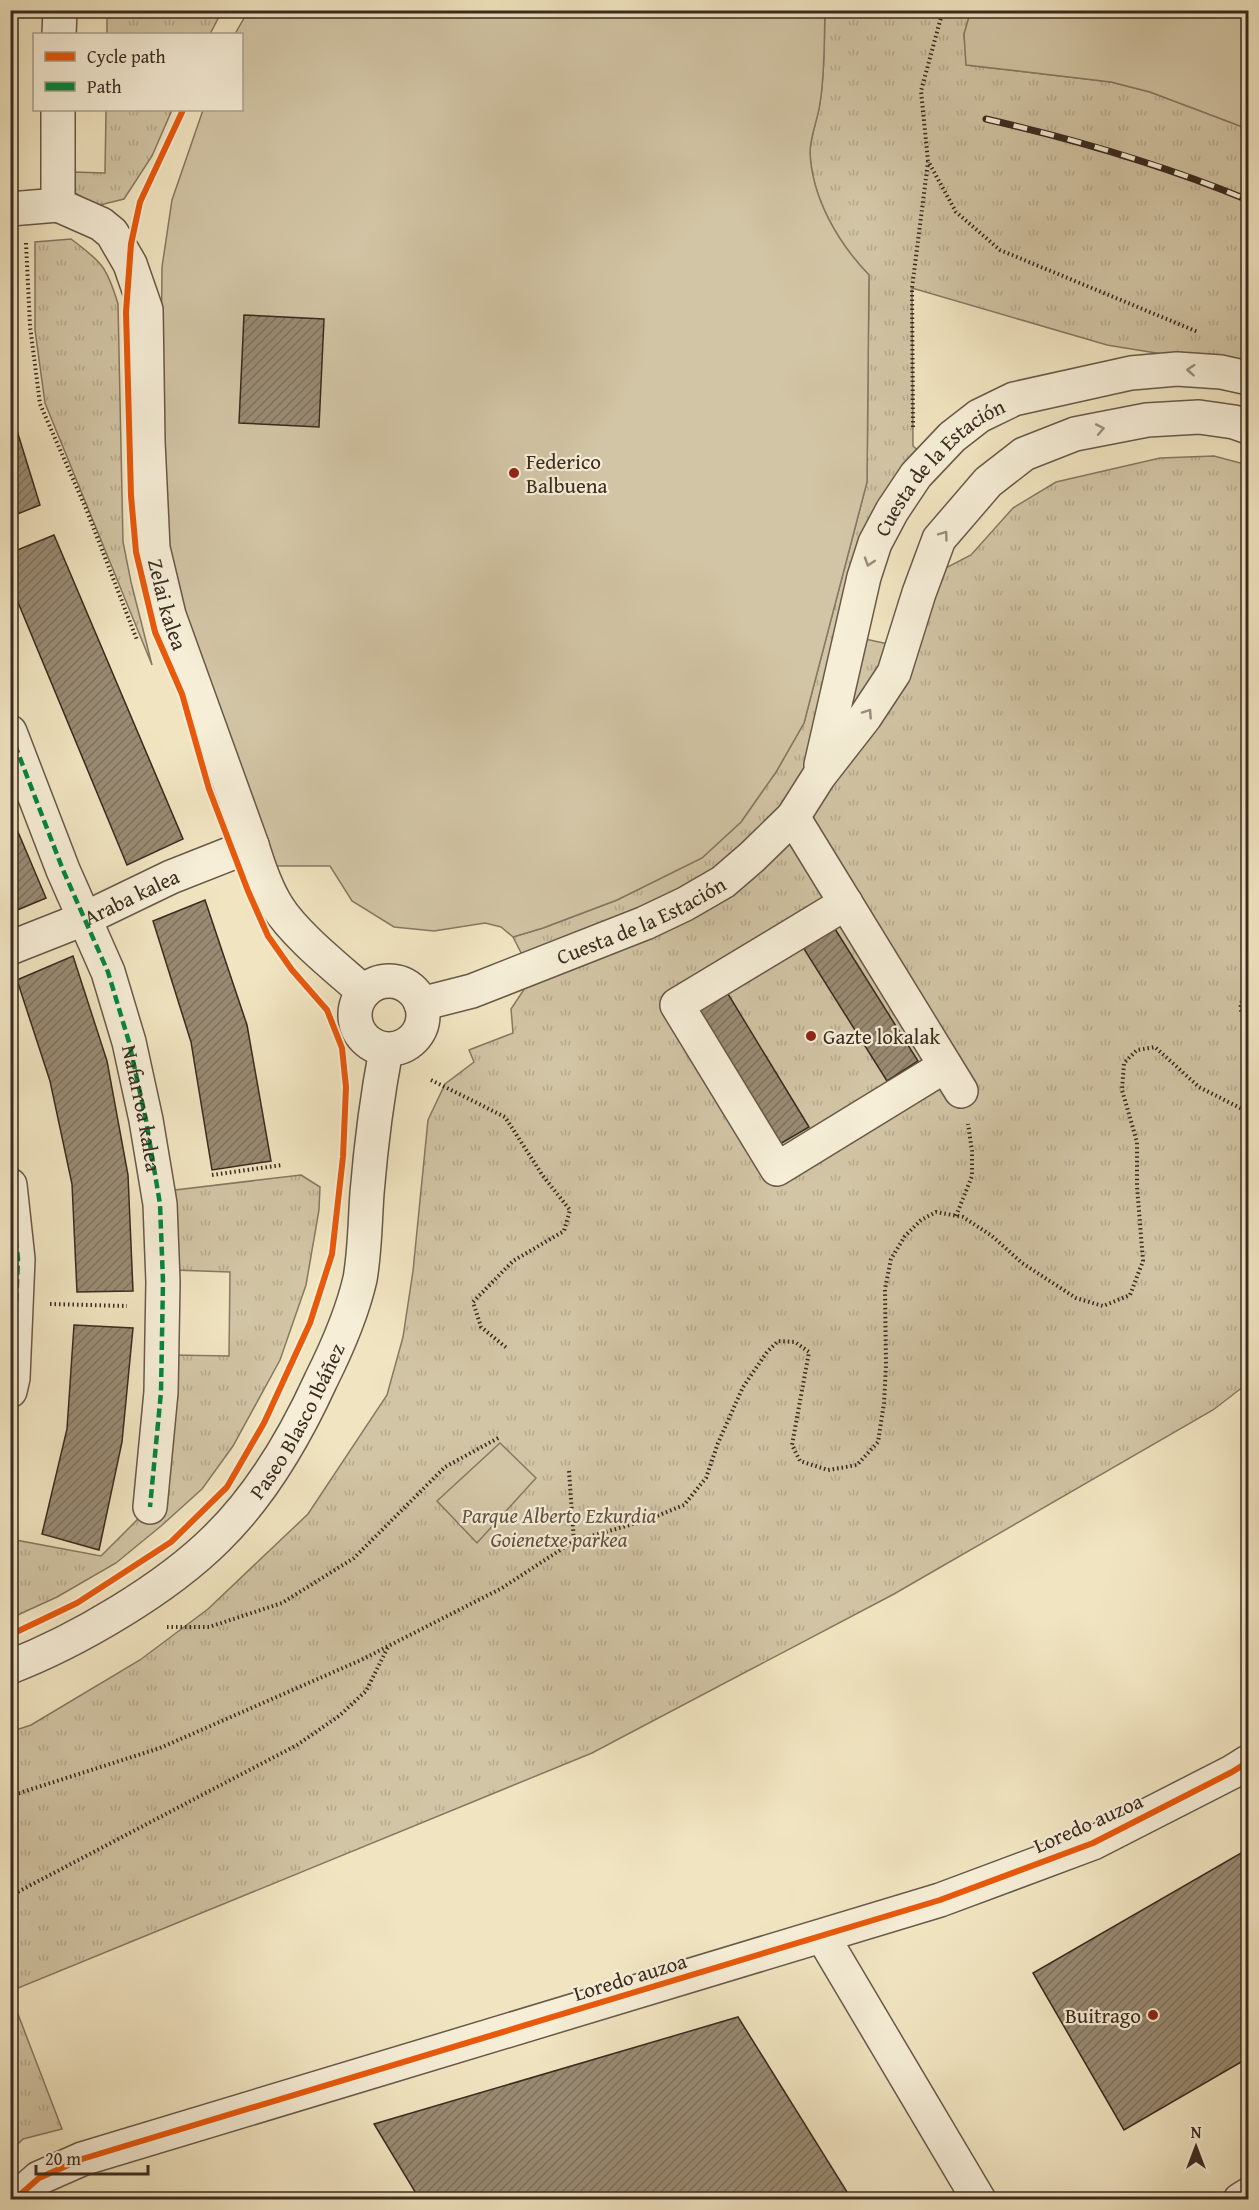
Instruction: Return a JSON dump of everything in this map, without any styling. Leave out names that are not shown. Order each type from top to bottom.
[{"type":"street","points":[[59,33],[60,10]]},
{"type":"street","points":[[58,111],[58,205]]},
{"type":"street","name":"Zelai kalea","points":[[10,209],[58,205],[100,224],[112,233],[130,264],[146,310],[148,442],[153,548],[169,615],[260,870],[277,906],[299,932],[364,992]]},
{"type":"street","name":"Cuesta de la Estación","points":[[819,776],[864,578],[875,543],[892,511],[916,475],[952,437],[979,416],[1014,399],[1143,372],[1177,369],[1221,372],[1248,378]]},
{"type":"street","name":"Cuesta de la Estación","points":[[421,1004],[472,991],[645,922],[685,904],[723,882],[752,857],[793,817],[819,776],[865,717],[894,673],[939,539],[988,482],[1024,453],[1075,434],[1147,420],[1199,417],[1234,422],[1248,428]]},
{"type":"street","name":"Nafarroa kalea","points":[[10,732],[63,870],[108,972],[129,1042],[146,1120],[160,1204],[163,1306],[161,1392],[150,1507]]},
{"type":"street","points":[[793,817],[846,903],[953,1078],[777,1168],[677,1005],[846,903]]},
{"type":"street","name":"Araba kalea","points":[[10,948],[86,918],[171,877],[252,845]]},
{"type":"street","points":[[396,982],[411,990],[421,1004],[423,1015],[421,1026],[416,1036],[408,1043],[386,1050],[375,1046],[359,1033],[355,1012],[357,1001],[364,992],[378,983],[396,982]]},
{"type":"street","name":"Paseo Blasco Ibáñez","points":[[10,1667],[110,1618],[166,1580],[217,1539],[261,1487],[307,1412],[342,1335],[360,1278],[377,1096],[386,1050]]},
{"type":"street","points":[[10,1185],[18,1259],[13,1378],[10,1391]]},
{"type":"street","name":"Loredo auzoa","points":[[14,2199],[39,2178],[82,2159],[940,1900],[1093,1843],[1248,1762]]},
{"type":"street","points":[[823,1937],[979,2199]]},
{"type":"street","points":[[1240,2199],[1248,2195]]},
{"type":"path","points":[[930,460],[913,446],[912,288],[928,161],[921,91],[943,10]]},
{"type":"path","points":[[928,161],[956,212],[1000,250],[1208,337]]},
{"type":"path","points":[[19,243],[28,243],[30,326],[40,404],[87,512],[137,642]]},
{"type":"path","points":[[1248,991],[1244,992],[1240,1009],[1248,1021]]},
{"type":"path","points":[[10,1796],[160,1748],[389,1646],[502,1588],[574,1541],[647,1520],[684,1506],[706,1478],[718,1443],[743,1386],[767,1352],[778,1341],[795,1342],[810,1352],[792,1445],[800,1461],[828,1470],[857,1465],[878,1442],[886,1365],[885,1289],[891,1259],[905,1236],[921,1220],[936,1212],[963,1217],[992,1236],[1022,1263],[1076,1298],[1103,1306],[1130,1295],[1143,1261],[1137,1186],[1137,1142],[1122,1090],[1124,1063],[1137,1050],[1155,1047],[1199,1087],[1248,1112]]},
{"type":"path","points":[[953,1078],[966,1109],[972,1151],[972,1176],[956,1216]]},
{"type":"path","points":[[431,1080],[505,1117],[543,1176],[570,1210],[564,1232],[513,1261],[472,1302],[481,1327],[508,1348]]},
{"type":"path","points":[[212,1175],[282,1165]]},
{"type":"path","points":[[78,1305],[163,1306]]},
{"type":"path","points":[[167,1627],[209,1627],[282,1603],[354,1558],[445,1467],[500,1437]]},
{"type":"path","points":[[569,1471],[574,1541]]},
{"type":"path","points":[[10,1896],[297,1745],[339,1716],[366,1691],[389,1646]]},
{"type":"green space","points":[[107,10],[222,11],[211,33],[107,33]]},
{"type":"green space","points":[[971,10],[1248,11],[1248,129],[1150,92],[1111,82],[966,65],[964,34]]},
{"type":"green space","name":"Federico Balbuena","points":[[248,11],[825,11],[822,91],[810,153],[821,203],[847,249],[869,275],[867,482],[804,723],[776,772],[741,822],[702,858],[617,900],[513,937],[501,927],[485,923],[434,931],[394,927],[352,901],[330,866],[276,866],[185,617],[169,551],[160,464],[162,267],[172,200],[203,111],[243,111],[243,33],[236,33]]},
{"type":"green space","name":"Parque Alberto Ezkurdia Goienetxe parkea","points":[[825,11],[971,11],[964,34],[967,65],[1111,82],[1150,92],[1248,129],[1248,368],[1107,345],[912,288],[913,446],[937,467],[913,495],[879,572],[865,639],[893,645],[907,588],[971,555],[1013,508],[1056,482],[1160,458],[1214,456],[1248,465],[1248,1383],[1213,1410],[894,1594],[592,1753],[11,1991],[10,1732],[31,1725],[140,1660],[208,1609],[308,1514],[387,1395],[403,1337],[413,1271],[428,1120],[445,1084],[474,1062],[469,1050],[513,1033],[511,1009],[533,976],[513,937],[617,900],[702,858],[741,822],[776,772],[804,723],[867,482],[869,275],[837,234],[821,203],[810,153],[822,91]]},
{"type":"green space","points":[[106,111],[172,111],[152,156],[124,199],[96,206],[75,193],[73,172],[105,173]]},
{"type":"green space","points":[[71,239],[102,266],[118,304],[123,542],[152,665],[45,403],[35,330],[35,242]]},
{"type":"green space","points":[[301,1175],[320,1187],[319,1210],[306,1285],[280,1360],[233,1446],[202,1489],[116,1563],[57,1597],[11,1618],[10,1539],[101,1556],[150,1507],[171,1355],[229,1356],[230,1272],[173,1270],[167,1191]]},
{"type":"green space","points":[[500,1443],[536,1478],[477,1543],[437,1501]]},
{"type":"green space","points":[[11,1996],[62,2129],[23,2139],[11,2151]]},
{"type":"building","points":[[244,315],[324,319],[319,427],[239,423]]},
{"type":"building","points":[[10,408],[40,505],[10,517]]},
{"type":"building","points":[[54,535],[183,839],[127,865],[10,583],[10,553]]},
{"type":"building","points":[[10,813],[46,898],[10,913]]},
{"type":"building","points":[[205,900],[247,1025],[271,1161],[212,1170],[191,1042],[153,921]]},
{"type":"building","points":[[830,921],[918,1061],[887,1081],[799,941]]},
{"type":"building","points":[[73,956],[107,1061],[128,1175],[133,1291],[77,1292],[72,1184],[50,1081],[17,980]]},
{"type":"building","points":[[725,989],[809,1127],[780,1144],[696,1006]]},
{"type":"building","points":[[74,1325],[133,1328],[122,1442],[99,1550],[42,1534],[67,1429]]},
{"type":"building","name":"Buitrago","points":[[1248,1849],[1248,2058],[1124,2130],[1033,1973]]},
{"type":"building","points":[[738,2017],[852,2200],[420,2200],[374,2124]]},
{"type":"railway","points":[[986,119],[1054,135],[1119,154],[1248,200]]},
{"type":"marked path","points":[[10,732],[63,870],[108,972],[129,1042],[146,1120],[160,1204],[163,1282],[161,1392],[150,1507]]},
{"type":"marked path","points":[[10,1185],[18,1259],[13,1378],[10,1391]]},
{"type":"cycle path","points":[[10,1635],[77,1603],[171,1542],[227,1487],[264,1423],[310,1323],[332,1254],[343,1157],[346,1087],[342,1048],[327,1010],[292,970],[268,936],[248,891],[209,789],[182,694],[155,632],[136,552],[131,496],[126,312],[131,244],[140,202],[183,111]]},
{"type":"cycle path","points":[[14,2200],[39,2178],[82,2159],[940,1900],[1093,1843],[1248,1762]]},
{"type":"place","name":"Federico Balbuena","points":[[514,473]]},
{"type":"place","name":"Gazte lokalak","points":[[811,1036]]},
{"type":"place","name":"Buitrago","points":[[1153,2015]]}]
